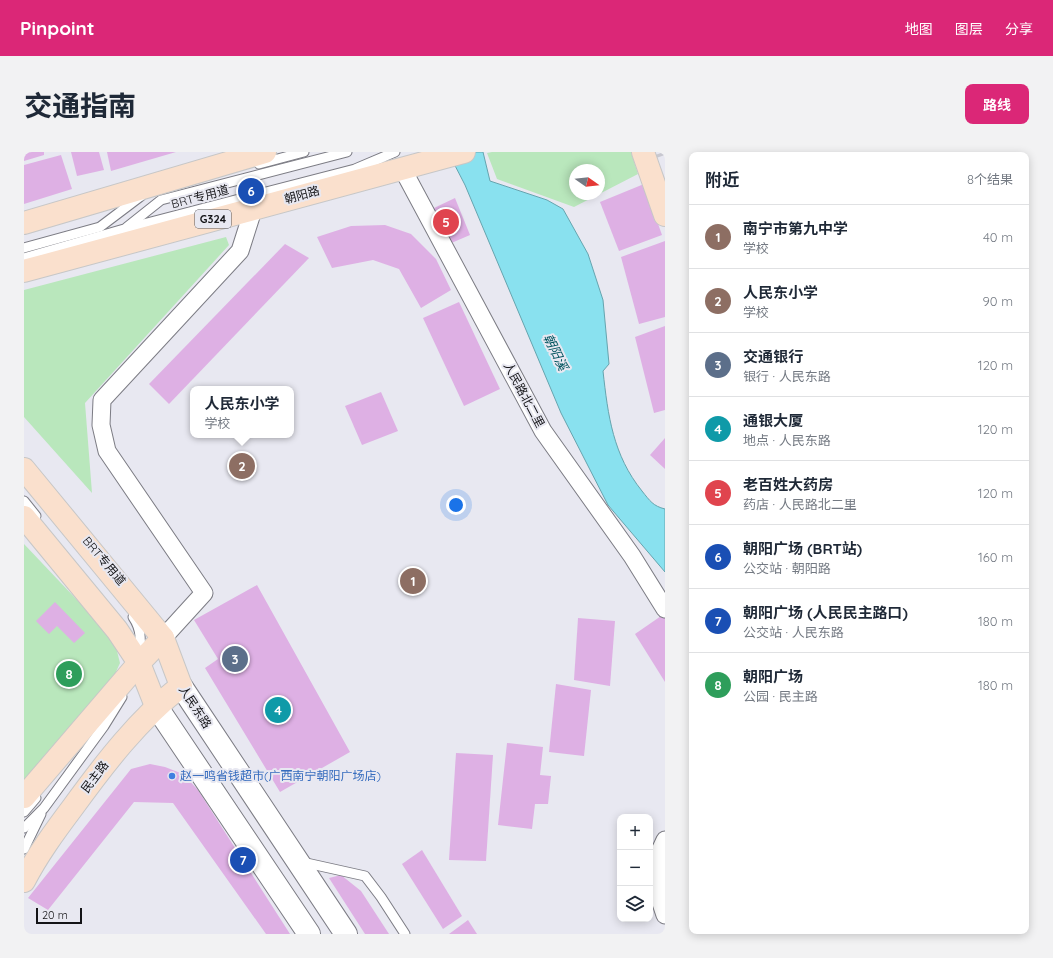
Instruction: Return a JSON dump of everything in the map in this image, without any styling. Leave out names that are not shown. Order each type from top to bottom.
[{"type":"main road","points":[[24,223],[265,152]]},
{"type":"main road","name":"朝阳路","points":[[24,271],[254,207],[399,160],[464,152]]},
{"type":"main road","points":[[643,152],[665,215]]},
{"type":"main road","name":"人民东路","points":[[24,469],[163,638],[181,686],[346,934]]},
{"type":"main road","points":[[34,521],[117,630],[139,663],[156,706],[309,934]]},
{"type":"main road","points":[[24,797],[139,663],[163,638]]},
{"type":"main road","name":"民主路","points":[[24,880],[38,855],[101,767],[156,706],[181,686]]},
{"type":"street","name":"人民路北二里","points":[[399,160],[543,431],[632,556],[665,609]]},
{"type":"street","points":[[163,638],[204,593],[107,451],[101,425],[102,400],[240,251],[254,207]]},
{"type":"street","points":[[665,840],[658,855],[658,894],[665,915]]},
{"type":"lane","name":"BRT专用道","points":[[24,227],[304,152]]},
{"type":"lane","name":"BRT专用道","points":[[124,229],[161,200],[347,152]]},
{"type":"lane","name":"BRT专用道","points":[[24,258],[124,229],[355,169],[399,160]]},
{"type":"lane","name":"BRT专用道","points":[[24,248],[100,227],[142,195]]},
{"type":"lane","points":[[24,502],[34,521]]},
{"type":"lane","name":"BRT专用道","points":[[24,828],[44,808],[104,726],[123,696],[139,663],[141,638],[139,626],[124,605],[44,508]]},
{"type":"lane","points":[[120,620],[132,639],[139,663]]},
{"type":"lane","name":"BRT专用道","points":[[24,812],[110,706],[139,663]]},
{"type":"lane","name":"BRT专用道","points":[[24,849],[44,808]]},
{"type":"lane","points":[[298,861],[365,876],[382,897],[405,934]]},
{"type":"green space","points":[[631,152],[638,174],[605,191],[605,164],[569,164],[569,200],[588,200],[574,207],[497,179],[487,153]]},
{"type":"green space","points":[[226,237],[229,245],[85,403],[92,493],[24,417],[24,290]]},
{"type":"green space","points":[[24,544],[114,639],[120,663],[110,685],[24,788]]},
{"type":"water","name":"朝阳溪","points":[[448,152],[483,152],[490,181],[547,200],[563,209],[588,254],[603,300],[609,364],[603,371],[610,419],[618,449],[632,477],[652,503],[665,509],[665,572],[608,505],[561,413],[465,185]]},
{"type":"building","points":[[24,152],[44,152],[44,155],[24,161]]},
{"type":"building","points":[[71,152],[99,152],[104,170],[77,176]]},
{"type":"building","points":[[107,152],[176,152],[111,171]]},
{"type":"building","points":[[61,155],[72,189],[24,204],[24,165]]},
{"type":"building","points":[[644,184],[662,235],[619,251],[600,202]]},
{"type":"building","points":[[455,198],[470,235],[449,244],[434,208]]},
{"type":"building","points":[[385,225],[411,234],[436,259],[451,290],[421,308],[399,269],[373,260],[332,268],[317,237],[351,226]]},
{"type":"building","points":[[665,241],[665,317],[639,324],[621,257]]},
{"type":"building","points":[[285,244],[309,258],[169,404],[149,384]]},
{"type":"building","points":[[459,302],[500,389],[464,406],[423,318]]},
{"type":"building","points":[[665,326],[665,410],[654,413],[635,337]]},
{"type":"building","points":[[381,392],[398,431],[362,445],[345,406]]},
{"type":"building","points":[[665,438],[665,469],[650,455]]},
{"type":"building","points":[[257,585],[350,752],[280,792],[205,668],[218,659],[194,620]]},
{"type":"building","points":[[55,602],[85,633],[74,643],[57,626],[49,634],[36,621]]},
{"type":"building","points":[[664,614],[665,617],[665,682],[635,634]]},
{"type":"building","points":[[578,618],[615,621],[610,686],[574,680]]},
{"type":"building","points":[[556,684],[591,690],[584,756],[549,752]]},
{"type":"building","points":[[507,743],[543,747],[540,775],[551,776],[548,804],[535,804],[532,829],[498,825]]},
{"type":"building","points":[[456,753],[493,755],[486,861],[449,860]]},
{"type":"building","points":[[150,764],[165,767],[183,774],[198,790],[290,934],[266,934],[173,803],[134,802],[48,910],[28,898],[131,769]]},
{"type":"building","points":[[422,850],[462,916],[443,929],[402,864]]},
{"type":"building","points":[[341,875],[361,891],[389,934],[365,934],[329,878]]},
{"type":"building","points":[[468,920],[477,934],[449,934]]},
{"type":"place","name":"朝阳广场 (BRT站)","points":[[251,191]]},
{"type":"place","name":"老百姓大药房","points":[[446,222]]},
{"type":"place","name":"人民东小学","points":[[242,466]]},
{"type":"place","name":"南宁市第九中学","points":[[413,581]]},
{"type":"place","name":"交通银行","points":[[235,659]]},
{"type":"place","name":"朝阳广场","points":[[69,674]]},
{"type":"place","name":"通银大厦","points":[[278,710]]},
{"type":"place","name":"赵一鸣省钱超市(广西南宁朝阳广场店)","points":[[172,776]]},
{"type":"place","name":"朝阳广场 (人民民主路口)","points":[[243,860]]}]
